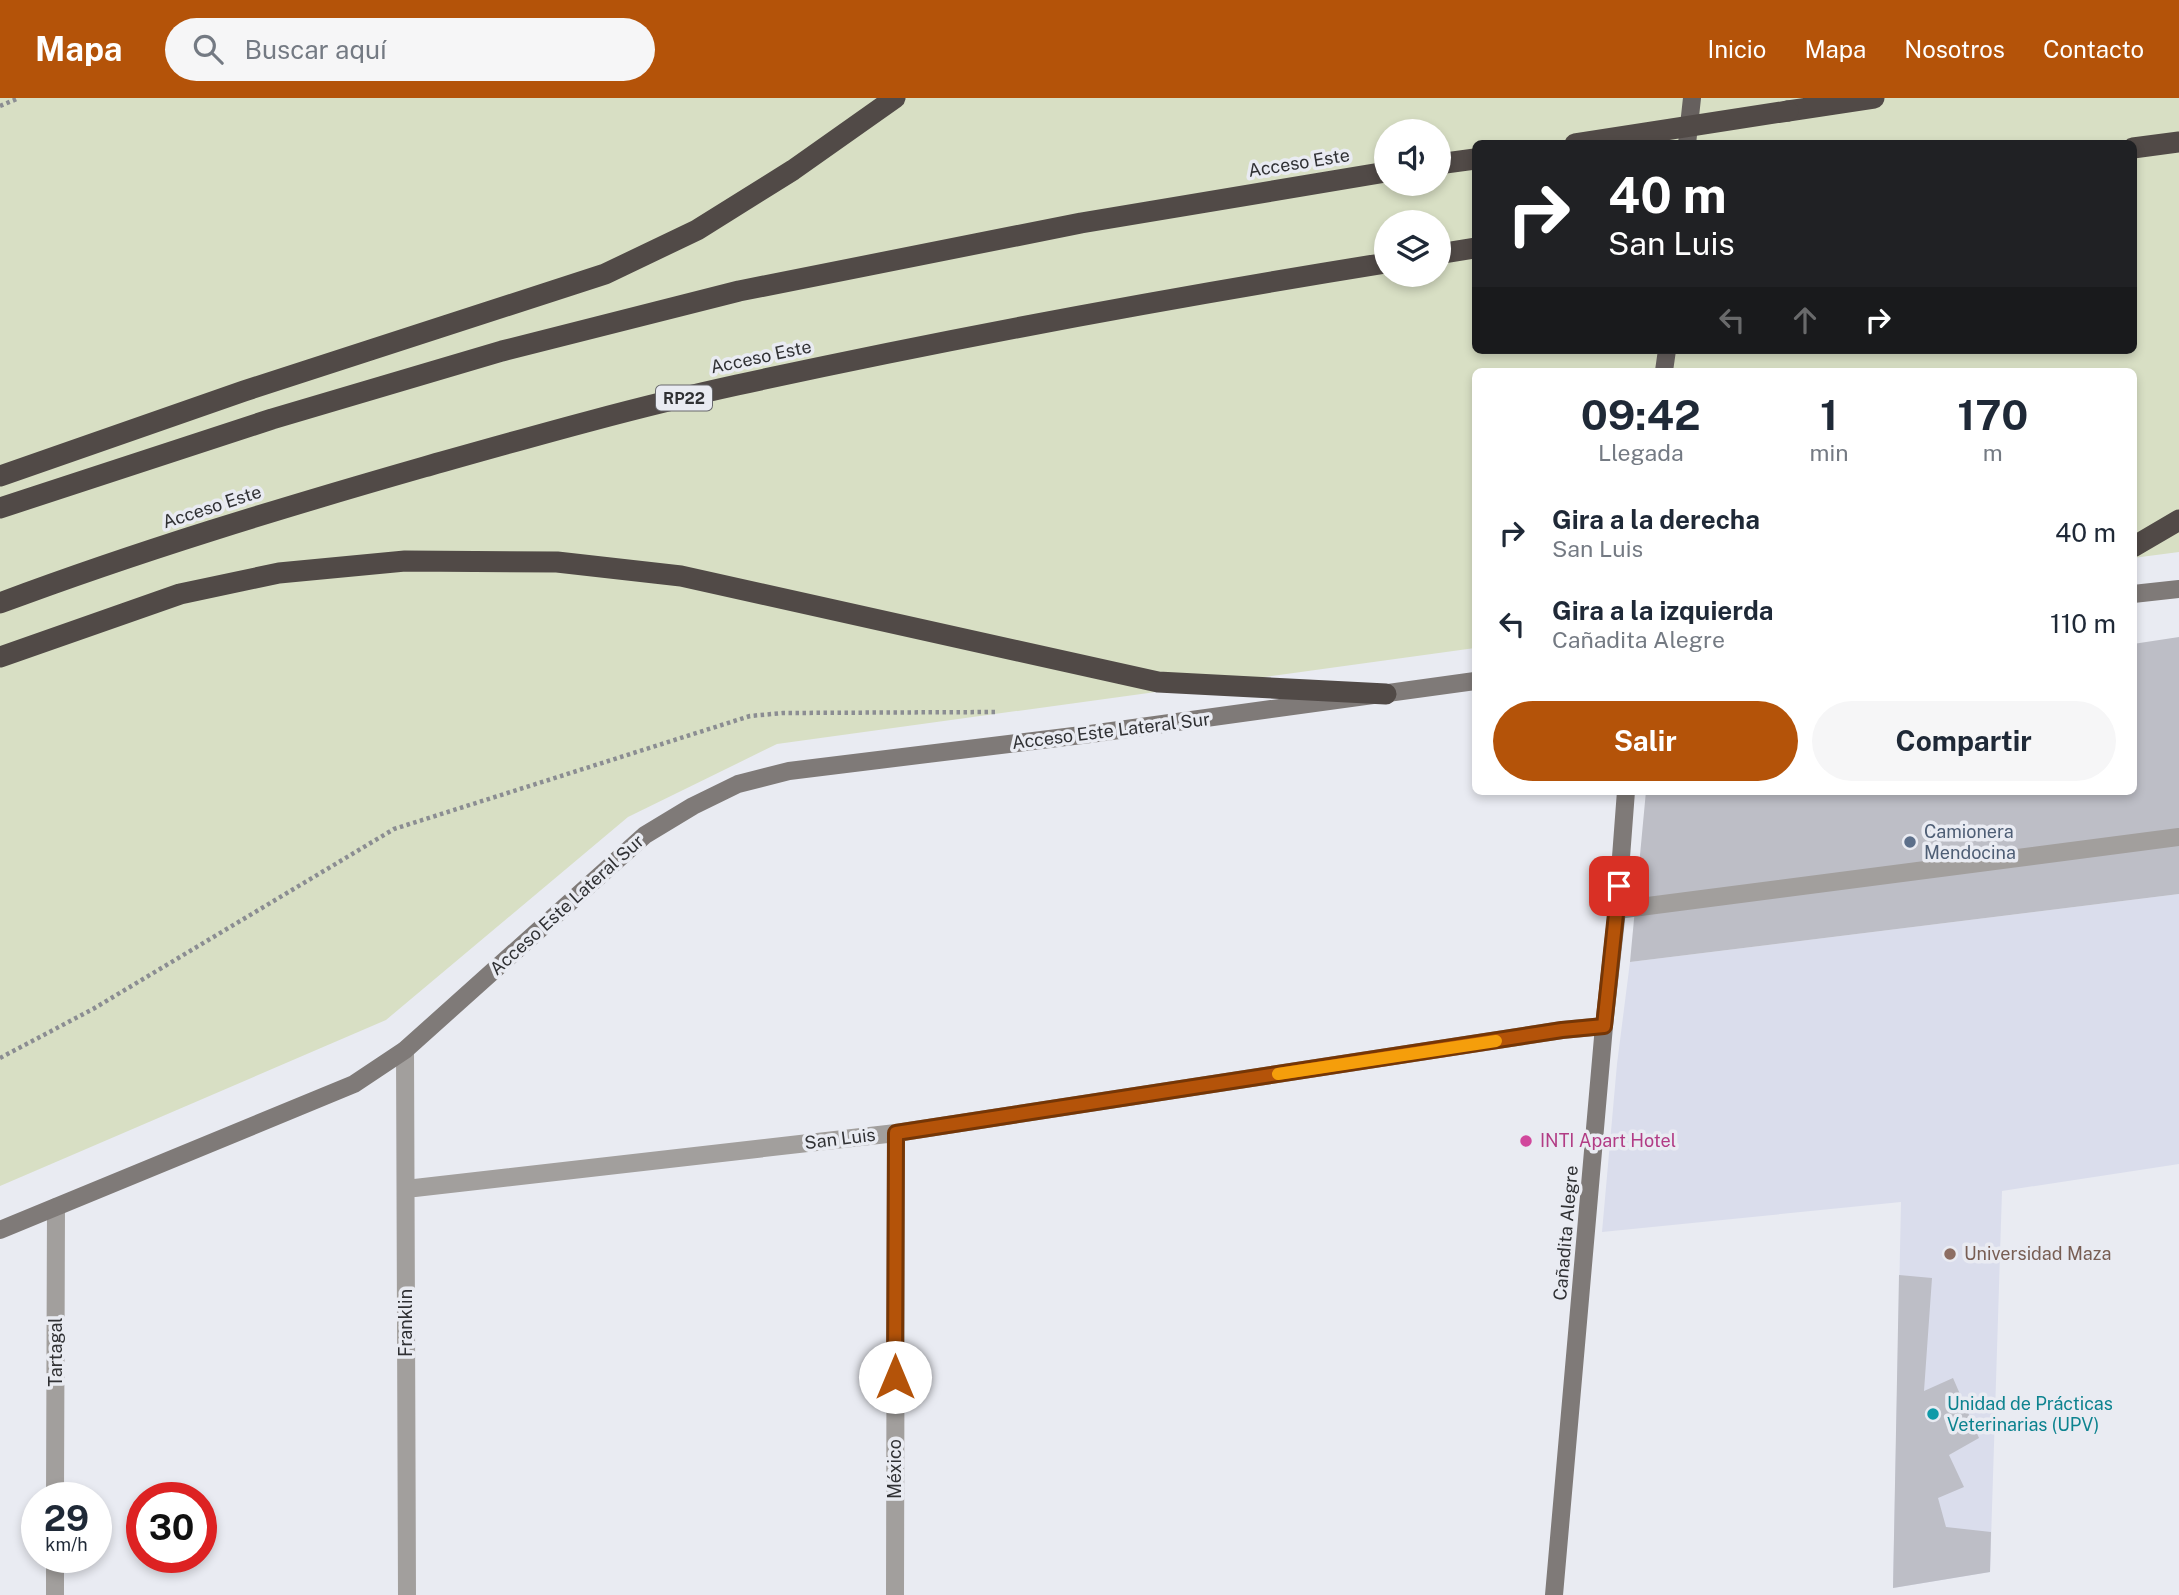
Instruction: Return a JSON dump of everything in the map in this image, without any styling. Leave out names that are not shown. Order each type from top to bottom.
[{"type":"highway","points":[[0,476],[244,391],[604,274],[697,230],[793,170],[895,98]]},
{"type":"highway","points":[[1601,140],[1874,98]]},
{"type":"highway","points":[[2137,147],[2179,142]]},
{"type":"highway","points":[[1451,162],[1472,159]]},
{"type":"highway","name":"Acceso Este","points":[[0,508],[272,419],[490,354],[727,294],[1081,223],[1374,174]]},
{"type":"highway","points":[[1451,252],[1472,248]]},
{"type":"highway","name":"Acceso Este","points":[[0,603],[81,573],[296,504],[524,439],[734,386],[1162,299],[1374,265]]},
{"type":"highway","points":[[2137,545],[2179,520]]},
{"type":"highway","points":[[0,657],[180,594],[279,573],[405,561],[557,562],[681,576],[1158,682],[1386,694]]},
{"type":"main road","points":[[1687,140],[1692,98]]},
{"type":"street","points":[[2137,594],[2179,589]]},
{"type":"street","name":"Acceso Este Lateral Sur","points":[[0,1230],[354,1084],[405,1050],[645,835],[693,806],[738,784],[789,771],[1090,734],[1472,681]]},
{"type":"street","name":"Cañadita Alegre","points":[[1554,1595],[1626,795]]},
{"type":"street","points":[[1617,910],[2179,837]]},
{"type":"street","name":"San Luis","points":[[406,1189],[896,1133],[1562,1030],[1604,1026]]},
{"type":"street","name":"Franklin","points":[[405,1050],[407,1595]]},
{"type":"street","name":"México","points":[[895,1595],[896,1133]]},
{"type":"street","name":"Tartagal","points":[[55,1482],[56,1206]]},
{"type":"street","points":[[55,1573],[55,1595]]},
{"type":"path","points":[[0,106],[19,98]]},
{"type":"path","points":[[0,1058],[93,1009],[394,829],[750,716],[783,713],[1000,712]]},
{"type":"shaded area","name":"Universidad Maza","points":[[2179,894],[2179,1164],[2002,1191],[1990,1572],[1893,1588],[1901,1202],[1602,1232],[1617,1064],[1630,962]]},
{"type":"green space","points":[[0,98],[2179,98],[2179,552],[2137,557],[2137,368],[1472,368],[1472,648],[777,744],[628,817],[386,1020],[0,1186]]},
{"type":"building","name":"Camionera Mendocina","points":[[2179,637],[2179,894],[1630,962],[1646,795],[2137,795],[2137,643]]},
{"type":"building","name":"Unidad de Prácticas Veterinarias (UPV)","points":[[1899,1275],[1932,1278],[1924,1391],[1953,1378],[1979,1438],[1949,1455],[1964,1487],[1938,1498],[1946,1527],[1991,1532],[1990,1572],[1893,1588]]},
{"type":"slow traffic","points":[[1278,1074],[1496,1041]]},
{"type":"place","name":"Camionera Mendocina","points":[[1910,842]]},
{"type":"place","name":"INTI Apart Hotel","points":[[1526,1141]]},
{"type":"place","name":"Universidad Maza","points":[[1950,1254]]},
{"type":"place","name":"Unidad de Prácticas Veterinarias (UPV)","points":[[1933,1414]]},
{"type":"route","points":[[895,1377],[896,1133],[1562,1030],[1604,1026],[1619,886]]}]
